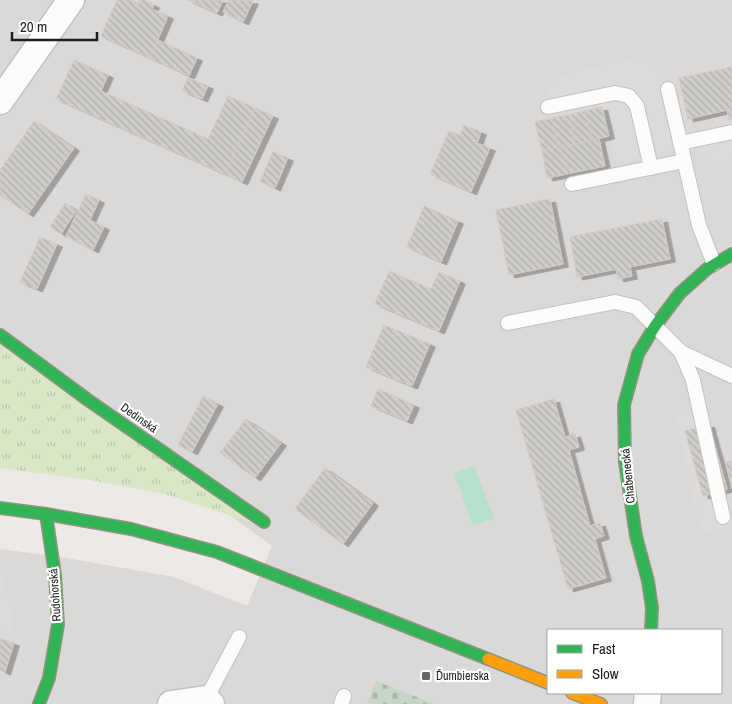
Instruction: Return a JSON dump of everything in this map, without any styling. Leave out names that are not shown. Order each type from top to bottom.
[{"type":"street","points":[[0,101],[72,0]]},
{"type":"street","name":"Chabenecká","points":[[651,629],[652,608],[648,581],[636,536],[625,462],[624,405],[638,354],[655,326],[680,292],[707,269],[732,254]]},
{"type":"street","name":"Dedinská","points":[[0,335],[88,400],[264,522]]},
{"type":"street","points":[[0,508],[131,529],[217,552],[547,684]]},
{"type":"street","name":"Rudohorská","points":[[39,704],[49,678],[58,625],[55,575],[46,514]]},
{"type":"street","points":[[575,694],[601,704]]},
{"type":"street","points":[[171,704],[208,701]]},
{"type":"lane","points":[[668,90],[699,225],[714,264]]},
{"type":"lane","points":[[548,107],[615,93],[629,96],[638,106],[651,168]]},
{"type":"lane","points":[[680,143],[732,132]]},
{"type":"lane","points":[[572,184],[684,161]]},
{"type":"lane","points":[[508,322],[615,302],[636,307],[681,352],[732,376]]},
{"type":"lane","points":[[681,352],[693,380],[723,518]]},
{"type":"lane","points":[[208,701],[239,637]]},
{"type":"shaded area","points":[[0,0],[732,0],[732,704],[0,704],[0,549],[67,558],[174,577],[247,606],[272,546],[0,345]]},
{"type":"shaded area","points":[[653,54],[673,151],[616,164],[600,90],[543,103],[554,80],[574,72]]},
{"type":"shaded area","points":[[732,128],[732,159],[707,164],[697,148]]},
{"type":"shaded area","points":[[707,404],[732,527],[701,534],[674,411]]},
{"type":"shaded area","points":[[0,560],[9,563],[2,584],[15,615],[9,633],[0,630]]},
{"type":"green space","points":[[0,343],[259,525],[168,495],[91,480],[0,468]]},
{"type":"green space","points":[[474,466],[494,518],[473,526],[454,473]]},
{"type":"green space","points":[[376,681],[435,704],[367,704]]},
{"type":"building","points":[[117,0],[131,0],[139,4],[140,0],[144,0],[154,5],[152,9],[168,16],[150,58],[101,36]]},
{"type":"building","points":[[187,0],[223,0],[217,13]]},
{"type":"building","points":[[229,0],[253,1],[243,22],[223,12]]},
{"type":"building","points":[[158,40],[197,58],[189,76],[150,58]]},
{"type":"building","points":[[74,60],[108,75],[101,91],[208,139],[228,96],[255,108],[225,174],[56,99]]},
{"type":"building","points":[[732,67],[732,119],[729,120],[727,110],[688,119],[679,78]]},
{"type":"building","points":[[188,78],[208,86],[202,99],[182,91]]},
{"type":"building","points":[[602,107],[609,136],[592,140],[585,111]]},
{"type":"building","points":[[255,108],[273,116],[242,182],[225,174]]},
{"type":"building","points":[[585,111],[592,140],[575,144],[569,115]]},
{"type":"building","points":[[569,115],[575,144],[558,148],[552,118]]},
{"type":"building","points":[[552,118],[558,148],[542,151],[535,122]]},
{"type":"building","points":[[34,121],[74,148],[28,214],[0,195],[0,170]]},
{"type":"building","points":[[464,125],[481,132],[477,143],[490,148],[471,192],[430,174],[449,131],[460,135]]},
{"type":"building","points":[[599,139],[605,166],[566,174],[561,147]]},
{"type":"building","points":[[561,147],[567,174],[547,178],[542,151]]},
{"type":"building","points":[[273,152],[288,158],[275,188],[260,181]]},
{"type":"building","points":[[86,194],[99,200],[90,220],[104,227],[93,250],[66,236]]},
{"type":"building","points":[[550,199],[563,264],[509,275],[496,210]]},
{"type":"building","points":[[65,203],[76,211],[61,234],[50,227]]},
{"type":"building","points":[[424,206],[458,221],[441,262],[407,247]]},
{"type":"building","points":[[662,219],[670,259],[630,267],[632,276],[618,279],[616,269],[577,277],[570,237]]},
{"type":"building","points":[[40,237],[57,244],[37,289],[20,282]]},
{"type":"building","points":[[389,271],[431,289],[439,272],[460,281],[439,331],[375,304]]},
{"type":"building","points":[[384,325],[430,344],[412,386],[366,367]]},
{"type":"building","points":[[378,389],[414,405],[407,421],[371,406]]},
{"type":"building","points":[[203,396],[218,404],[192,452],[178,445]]},
{"type":"building","points":[[554,399],[565,437],[575,434],[579,447],[569,450],[590,526],[600,523],[604,536],[595,539],[606,578],[568,589],[516,410]]},
{"type":"building","points":[[246,419],[281,443],[255,478],[220,453]]},
{"type":"building","points":[[709,424],[727,489],[703,496],[685,431]]},
{"type":"building","points":[[732,461],[732,489],[726,462]]},
{"type":"building","points":[[325,468],[373,503],[343,544],[295,509]]},
{"type":"building","points":[[0,639],[14,643],[5,672],[0,670]]},
{"type":"traffic: fast","points":[[651,629],[652,608],[648,581],[636,536],[625,462],[624,405],[638,354],[655,326],[680,293],[707,269],[732,254]]},
{"type":"traffic: fast","points":[[0,335],[88,400],[264,522]]},
{"type":"traffic: fast","points":[[0,508],[131,529],[217,552],[488,659]]},
{"type":"traffic: fast","points":[[39,704],[49,678],[58,625],[55,575],[46,514]]},
{"type":"traffic: slow","points":[[488,659],[547,683]]},
{"type":"traffic: slow","points":[[575,694],[601,704]]},
{"type":"place","name":"Ďumbierska","points":[[426,676]]}]
